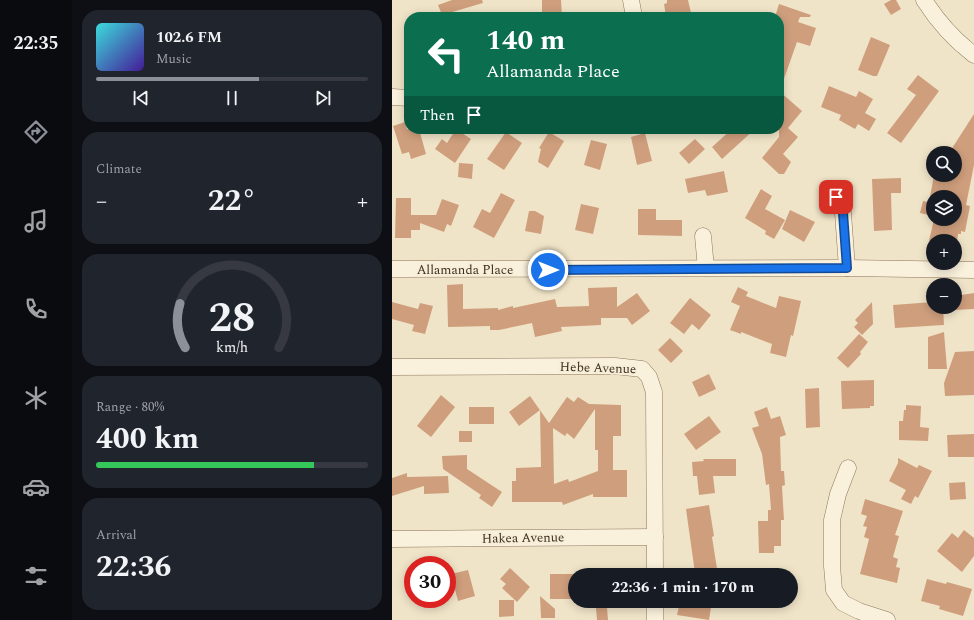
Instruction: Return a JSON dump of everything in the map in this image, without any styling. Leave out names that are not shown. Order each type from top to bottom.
[{"type":"street","points":[[631,0],[633,12]]},
{"type":"street","points":[[924,0],[935,18],[953,38],[974,55]]},
{"type":"street","points":[[392,98],[404,98]]},
{"type":"street","points":[[836,197],[843,213],[847,268]]},
{"type":"street","points":[[703,236],[706,268]]},
{"type":"street","name":"Allamanda Place","points":[[392,269],[847,268],[974,270]]},
{"type":"street","name":"Hebe Avenue","points":[[392,367],[615,366],[642,369],[649,377],[654,392],[655,568]]},
{"type":"street","points":[[848,468],[838,494],[832,520],[832,566],[834,590],[843,603],[859,612],[887,620]]},
{"type":"street","name":"Hakea Avenue","points":[[392,539],[655,537]]},
{"type":"street","points":[[655,608],[655,620]]},
{"type":"building","points":[[452,0],[482,0],[483,3],[452,12],[441,12],[438,5]]},
{"type":"building","points":[[542,0],[561,0],[562,12],[542,12]]},
{"type":"building","points":[[667,0],[688,0],[691,12],[665,12],[664,4],[667,3]]},
{"type":"building","points":[[891,0],[896,0],[901,9],[891,15],[884,4]]},
{"type":"building","points":[[779,4],[811,15],[810,17],[800,17],[798,22],[816,28],[810,46],[797,42],[784,79],[784,12],[777,12]]},
{"type":"building","points":[[871,37],[890,45],[877,76],[873,76],[858,70]]},
{"type":"building","points":[[918,75],[939,91],[901,143],[887,133],[916,95],[907,89]]},
{"type":"building","points":[[829,86],[856,97],[859,91],[873,99],[865,113],[876,119],[869,131],[858,124],[855,129],[839,120],[841,115],[821,107]]},
{"type":"building","points":[[784,95],[802,111],[788,128],[798,137],[783,154],[791,162],[784,174],[779,174],[762,158],[779,137],[779,134],[784,134]]},
{"type":"building","points":[[974,114],[974,165],[966,205],[970,206],[965,232],[961,231],[961,234],[931,234],[932,226],[962,226],[962,190],[931,190],[933,182],[962,182],[962,146],[953,146]]},
{"type":"building","points":[[404,122],[404,134],[420,134],[426,154],[411,159],[409,152],[402,154],[393,126]]},
{"type":"building","points":[[453,134],[464,134],[471,139],[455,163],[435,149],[442,139],[447,143]]},
{"type":"building","points":[[505,134],[509,134],[522,143],[504,170],[487,159]]},
{"type":"building","points":[[548,134],[552,134],[564,141],[548,168],[538,162],[541,149],[539,148]]},
{"type":"building","points":[[645,134],[652,161],[637,165],[631,137]]},
{"type":"building","points":[[726,134],[750,134],[722,159],[712,147]]},
{"type":"building","points":[[695,139],[705,149],[689,164],[679,153]]},
{"type":"building","points":[[591,140],[607,144],[600,170],[584,165]]},
{"type":"building","points":[[459,163],[473,164],[472,179],[458,177]]},
{"type":"building","points":[[724,171],[728,192],[707,196],[705,190],[688,193],[685,179]]},
{"type":"building","points":[[901,178],[901,193],[891,193],[892,230],[874,231],[872,179]]},
{"type":"building","points":[[761,189],[772,196],[765,209],[785,220],[774,239],[765,234],[766,231],[745,218]]},
{"type":"building","points":[[501,193],[515,200],[494,238],[473,227],[482,209],[490,213]]},
{"type":"building","points":[[396,198],[411,198],[411,215],[436,215],[442,199],[459,205],[451,226],[447,224],[444,232],[420,223],[420,230],[411,230],[411,238],[395,238]]},
{"type":"building","points":[[923,201],[926,202],[926,214],[920,213]]},
{"type":"building","points":[[581,204],[599,208],[593,234],[575,230]]},
{"type":"building","points":[[638,209],[656,209],[656,220],[682,220],[682,236],[638,235]]},
{"type":"building","points":[[790,210],[815,222],[804,242],[782,229]]},
{"type":"building","points":[[529,211],[535,211],[544,216],[541,234],[525,231]]},
{"type":"building","points":[[463,284],[463,309],[498,308],[498,310],[555,299],[557,307],[589,306],[588,288],[617,287],[617,307],[637,293],[650,311],[632,325],[627,318],[601,318],[601,325],[561,327],[562,331],[535,337],[532,323],[499,330],[490,330],[490,326],[448,327],[447,285]]},
{"type":"building","points":[[738,287],[748,292],[746,296],[776,308],[779,296],[801,301],[793,336],[791,335],[786,357],[770,353],[772,344],[741,332],[741,334],[730,330],[740,306],[731,302]]},
{"type":"building","points":[[974,293],[974,309],[962,310],[962,295]]},
{"type":"building","points":[[690,298],[711,315],[699,330],[692,324],[684,334],[670,323]]},
{"type":"building","points":[[392,302],[418,309],[420,303],[433,306],[425,334],[412,331],[414,325],[392,319]]},
{"type":"building","points":[[872,302],[873,324],[862,335],[854,327],[858,323],[855,320]]},
{"type":"building","points":[[926,303],[926,314],[943,314],[944,325],[895,328],[893,305]]},
{"type":"building","points":[[944,332],[947,369],[928,369],[928,337]]},
{"type":"building","points":[[859,334],[868,342],[860,352],[861,354],[848,368],[837,358]]},
{"type":"building","points":[[670,338],[683,351],[671,363],[658,350]]},
{"type":"building","points":[[974,351],[974,395],[945,396],[944,383],[955,352]]},
{"type":"building","points":[[709,374],[716,389],[699,397],[692,382]]},
{"type":"building","points":[[874,380],[874,406],[870,406],[870,408],[842,409],[841,381]]},
{"type":"building","points":[[819,388],[820,427],[806,428],[805,389]]},
{"type":"building","points":[[441,395],[455,407],[431,437],[417,426]]},
{"type":"building","points":[[530,396],[540,410],[519,426],[509,412]]},
{"type":"building","points":[[567,397],[574,402],[578,397],[589,404],[621,405],[621,436],[613,436],[613,470],[627,470],[627,497],[593,497],[593,494],[563,505],[562,502],[512,502],[512,481],[516,481],[516,468],[541,467],[540,410],[549,423]],"holes":[[[595,409],[595,450],[598,450],[598,471],[569,482],[568,479],[554,484],[553,428],[565,436],[567,433],[574,439]]]},
{"type":"building","points":[[906,405],[921,406],[920,427],[929,428],[928,441],[899,440],[899,421],[903,421]]},
{"type":"building","points":[[469,407],[494,407],[494,424],[469,424]]},
{"type":"building","points":[[767,407],[771,419],[780,416],[786,435],[780,437],[781,471],[784,471],[785,485],[782,486],[784,520],[781,520],[781,546],[774,546],[774,553],[759,553],[758,521],[768,521],[768,510],[771,510],[769,484],[766,485],[762,454],[752,428],[759,426],[754,412]]},
{"type":"building","points":[[709,416],[721,432],[696,450],[684,434]]},
{"type":"building","points":[[459,431],[472,431],[472,442],[459,442]]},
{"type":"building","points":[[974,434],[974,457],[948,457],[947,435]]},
{"type":"building","points":[[467,455],[467,469],[502,492],[492,507],[479,498],[481,495],[443,469],[442,456]]},
{"type":"building","points":[[898,458],[917,468],[919,465],[932,471],[918,498],[915,496],[911,504],[901,499],[906,490],[889,481],[898,463]]},
{"type":"building","points":[[703,459],[736,459],[736,476],[713,476],[715,493],[699,495],[697,476],[693,476],[692,462],[704,461]]},
{"type":"building","points":[[407,473],[407,477],[448,476],[449,493],[424,494],[424,486],[392,496],[392,478]]},
{"type":"building","points":[[965,482],[966,499],[950,500],[949,483]]},
{"type":"building","points":[[865,499],[903,511],[895,535],[899,536],[893,557],[898,559],[896,567],[900,568],[897,583],[860,574],[869,539],[864,537],[867,527],[863,526],[867,516],[861,514]]},
{"type":"building","points":[[709,505],[717,568],[694,568],[686,509]]},
{"type":"building","points":[[964,530],[974,538],[974,556],[962,572],[937,551],[952,533],[958,538]]},
{"type":"building","points":[[510,568],[530,587],[517,602],[502,588],[506,584],[500,579]]},
{"type":"building","points":[[468,570],[475,596],[458,601],[456,593],[456,573]]},
{"type":"building","points":[[550,574],[568,574],[568,599],[550,599]]},
{"type":"building","points":[[927,579],[946,584],[947,582],[972,589],[963,616],[939,609],[940,606],[921,601]]},
{"type":"building","points":[[540,596],[555,609],[555,618],[541,618]]},
{"type":"building","points":[[499,600],[514,600],[514,616],[499,617]]},
{"type":"building","points":[[596,608],[607,608],[608,620],[597,620]]},
{"type":"building","points":[[678,608],[711,608],[709,620],[677,615]]},
{"type":"route","points":[[548,270],[847,268],[843,213],[836,197]]}]
